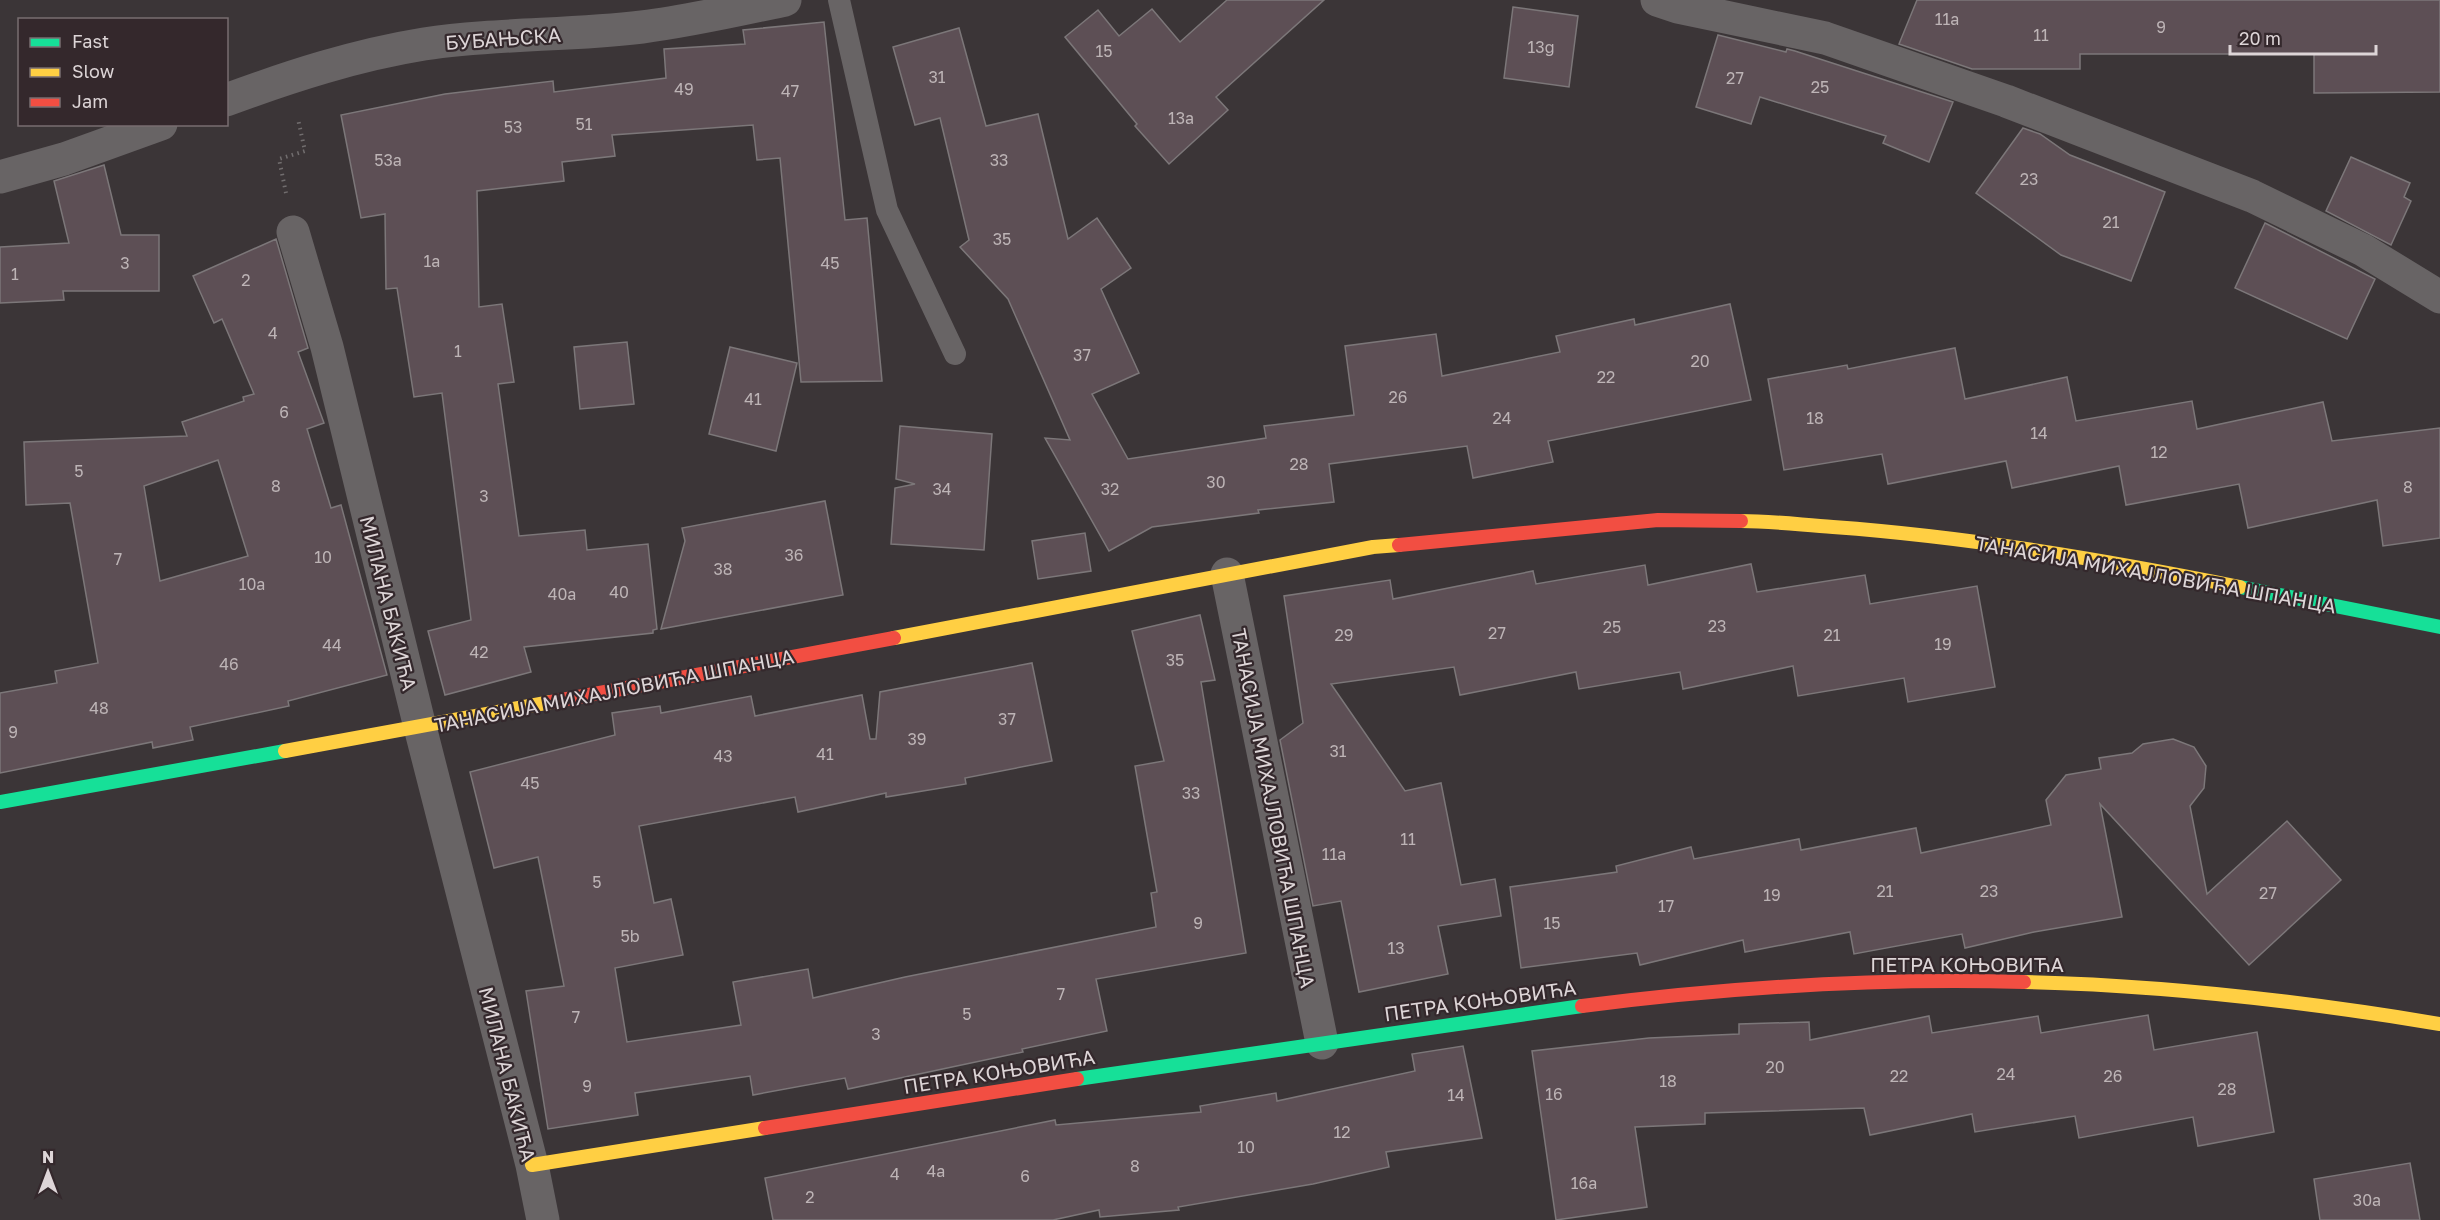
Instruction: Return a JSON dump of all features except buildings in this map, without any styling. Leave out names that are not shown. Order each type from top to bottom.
[{"type":"street","name":"БУБАЊСКА","points":[[228,99],[290,76],[372,54],[425,44],[491,36],[641,27],[785,0]]},
{"type":"street","points":[[1657,0],[1678,7],[1825,38],[2006,101],[2252,196],[2363,250],[2440,297]]},
{"type":"street","points":[[0,177],[64,159],[155,126]]},
{"type":"street","name":"МИЛАНА БАКИЋА","points":[[293,232],[327,346],[420,727],[532,1166],[543,1220]]},
{"type":"street","name":"ТАНАСИЈА МИХАЈЛОВИЋА ШПАНЦА","points":[[0,802],[420,727],[1373,547],[1533,530],[1659,520],[1746,521],[1875,530],[1979,541],[2098,559],[2440,627]]},
{"type":"street","name":"ТАНАСИЈА МИХАЈЛОВИЋА ШПАНЦА","points":[[1227,574],[1322,1043]]},
{"type":"street","name":"ПЕТРА КОЊОВИЋА","points":[[532,1166],[976,1094],[1577,1005],[1704,992],[1813,986],[2009,981],[2102,983],[2199,990],[2354,1008],[2440,1024]]},
{"type":"lane","points":[[839,0],[887,210],[955,354]]},
{"type":"path","points":[[290,76],[305,152],[279,159],[293,232]]},
{"type":"traffic: fast","points":[[2240,587],[2440,627]]},
{"type":"traffic: fast","points":[[0,802],[285,751]]},
{"type":"traffic: fast","points":[[1077,1079],[1582,1006]]},
{"type":"traffic: slow","points":[[1741,521],[1884,531],[1986,543],[2240,587]]},
{"type":"traffic: slow","points":[[894,638],[1373,547],[1399,545]]},
{"type":"traffic: slow","points":[[285,751],[551,702]]},
{"type":"traffic: slow","points":[[2024,982],[2129,987],[2233,996],[2336,1008],[2440,1024]]},
{"type":"traffic: slow","points":[[532,1165],[765,1128]]},
{"type":"traffic: jam","points":[[1399,545],[1658,520],[1741,521]]},
{"type":"traffic: jam","points":[[551,702],[894,638]]},
{"type":"traffic: jam","points":[[1582,1006],[1803,985],[1913,981],[2024,982]]},
{"type":"traffic: jam","points":[[765,1128],[1077,1079]]}]
